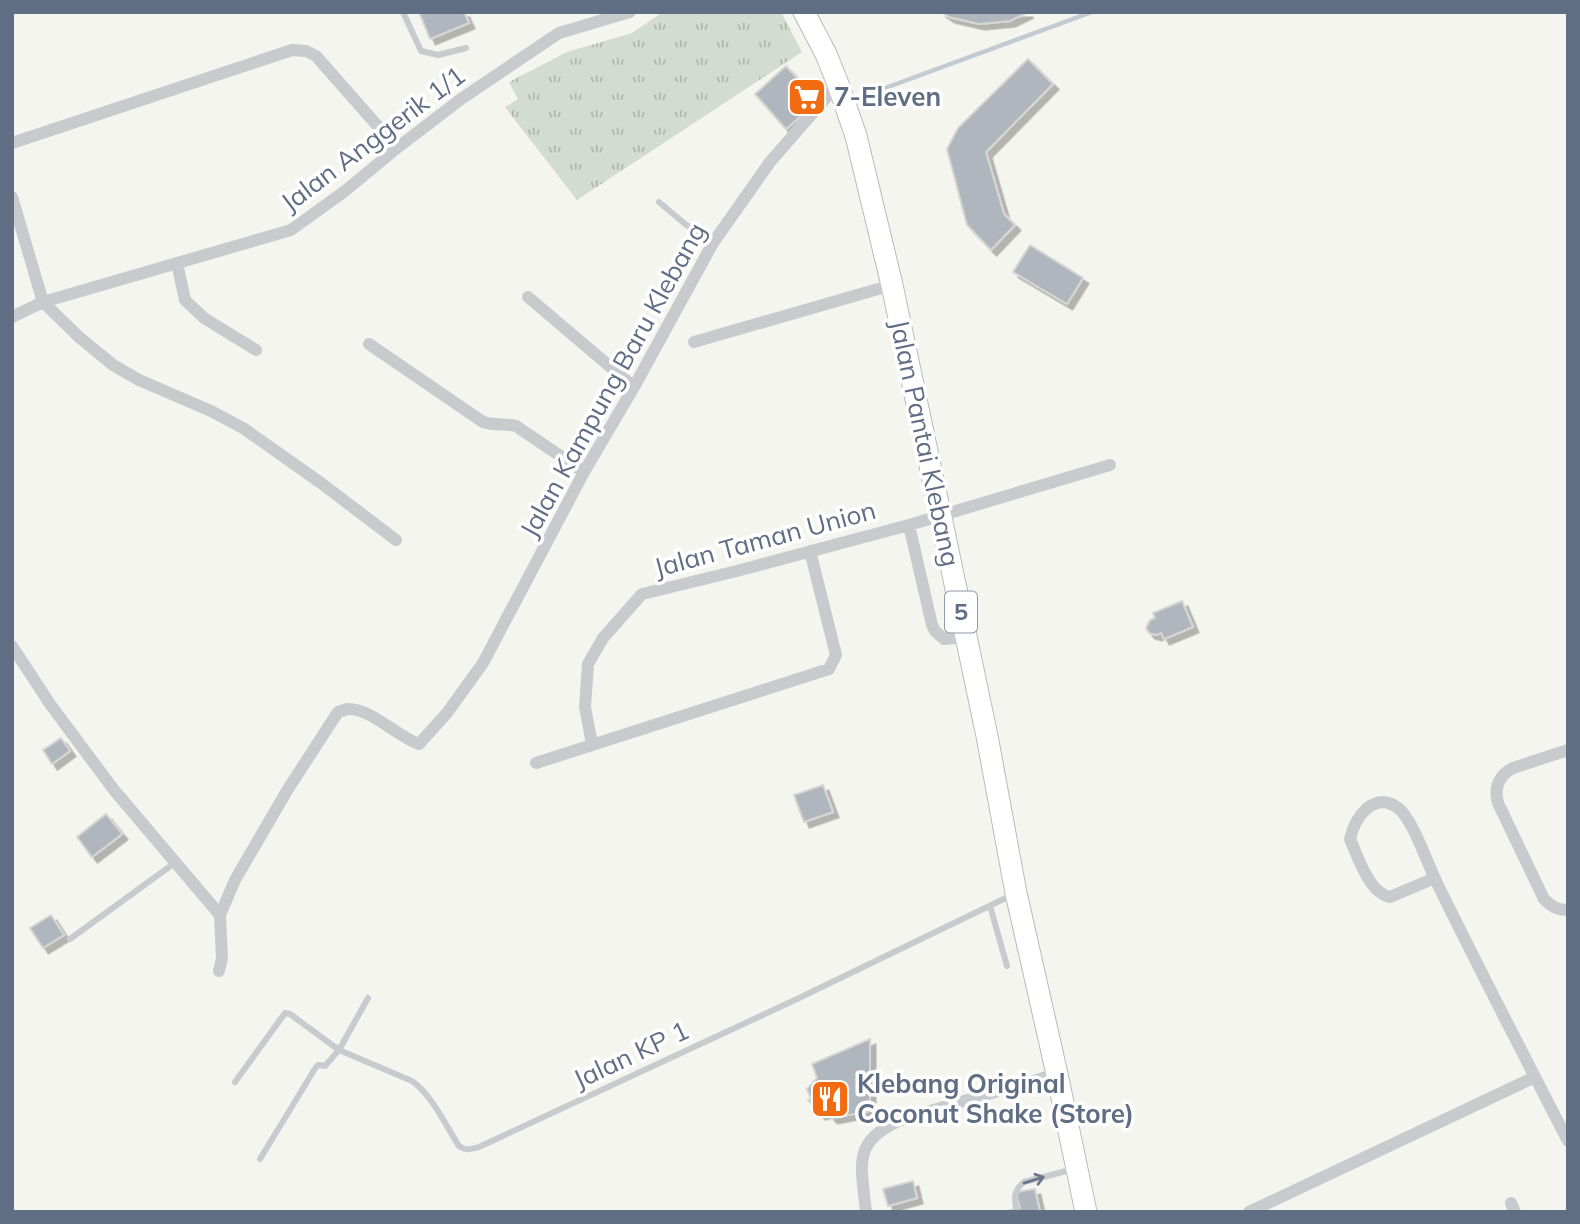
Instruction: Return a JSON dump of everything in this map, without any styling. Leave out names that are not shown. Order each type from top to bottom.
[{"type":"highway","name":"Jalan Pantai Klebang","points":[[804,12],[826,54],[856,136],[892,285],[1017,893],[1086,1212]]},
{"type":"street","name":"Jalan Anggerik 1/1","points":[[12,317],[43,302],[291,230],[461,99],[559,33],[630,12]]},
{"type":"street","points":[[12,143],[292,50],[306,51],[316,56],[397,148]]},
{"type":"street","name":"Jalan Kampung Baru Klebang","points":[[220,915],[235,880],[288,789],[338,712],[348,709],[366,714],[407,740],[419,744],[447,713],[484,663],[583,472],[634,387],[713,243],[770,162],[838,83]]},
{"type":"street","points":[[12,197],[43,302],[79,337],[113,365],[139,380],[243,428],[396,540]]},
{"type":"street","points":[[177,263],[185,300],[204,318],[256,350]]},
{"type":"street","points":[[694,342],[892,285]]},
{"type":"street","points":[[528,298],[634,387]]},
{"type":"street","points":[[369,344],[483,422],[516,426],[583,472]]},
{"type":"street","name":"Jalan Taman Union","points":[[592,744],[585,707],[588,664],[603,638],[642,594],[941,516],[1110,465]]},
{"type":"street","points":[[909,524],[935,631],[944,639],[966,637]]},
{"type":"street","points":[[536,763],[829,669],[836,655],[810,551]]},
{"type":"street","points":[[12,646],[50,704],[114,790],[220,915],[222,958],[219,971]]},
{"type":"street","points":[[1568,750],[1513,768],[1506,772],[1496,786],[1498,803],[1544,899],[1559,910],[1568,910]]},
{"type":"street","points":[[1435,878],[1390,897],[1380,893],[1371,883],[1350,839],[1356,820],[1362,812],[1370,806],[1386,803],[1400,809],[1405,815],[1568,1141]]},
{"type":"street","points":[[866,1212],[861,1159],[866,1145],[876,1133],[905,1118],[1057,1074]]},
{"type":"street","points":[[1249,1212],[1535,1077]]},
{"type":"lane","points":[[403,12],[421,51],[438,55],[466,48]]},
{"type":"lane","points":[[659,202],[713,243]]},
{"type":"lane","points":[[70,939],[176,862]]},
{"type":"lane","name":"Jalan KP 1","points":[[235,1082],[285,1013],[290,1014],[339,1050],[419,1086],[459,1146],[465,1150],[470,1149],[797,999],[1017,893]]},
{"type":"lane","points":[[990,906],[1007,966]]},
{"type":"lane","points":[[260,1159],[316,1067],[325,1066],[339,1050],[368,998]]},
{"type":"lane","points":[[1017,1212],[1014,1193],[1024,1182],[1076,1168]]},
{"type":"green space","points":[[663,12],[781,12],[802,52],[577,200],[505,107],[518,99],[509,82],[567,52],[632,33]]},
{"type":"building","points":[[419,12],[464,12],[469,23],[430,39]]},
{"type":"building","points":[[942,12],[1028,12],[1010,21],[979,24],[949,17]]},
{"type":"building","points":[[1028,59],[1053,84],[986,152],[1004,214],[1015,225],[991,250],[967,225],[947,149],[958,128]]},
{"type":"building","points":[[786,66],[818,101],[786,129],[755,94]]},
{"type":"building","points":[[1030,245],[1083,278],[1067,304],[1013,272]]},
{"type":"building","points":[[1182,601],[1193,627],[1164,639],[1161,633],[1149,633],[1146,628],[1150,620],[1155,618],[1153,613]]},
{"type":"building","points":[[61,738],[70,751],[52,764],[43,750]]},
{"type":"building","points":[[823,785],[833,812],[804,822],[794,795]]},
{"type":"building","points":[[106,814],[122,834],[92,857],[77,837]]},
{"type":"building","points":[[51,915],[64,935],[43,948],[30,928]]},
{"type":"building","points":[[870,1039],[870,1111],[832,1118],[827,1112],[820,1114],[808,1100],[811,1099],[807,1089],[817,1078],[812,1064]]},
{"type":"building","points":[[913,1181],[917,1198],[888,1206],[883,1189]]},
{"type":"building","points":[[1035,1189],[1040,1212],[1002,1212],[1020,1208],[1016,1192]]},
{"type":"waterway","points":[[869,94],[1092,12]]},
{"type":"place","name":"7-Eleven","points":[[807,97]]},
{"type":"place","name":"Klebang Original Coconut Shake (Store)","points":[[830,1099]]}]
